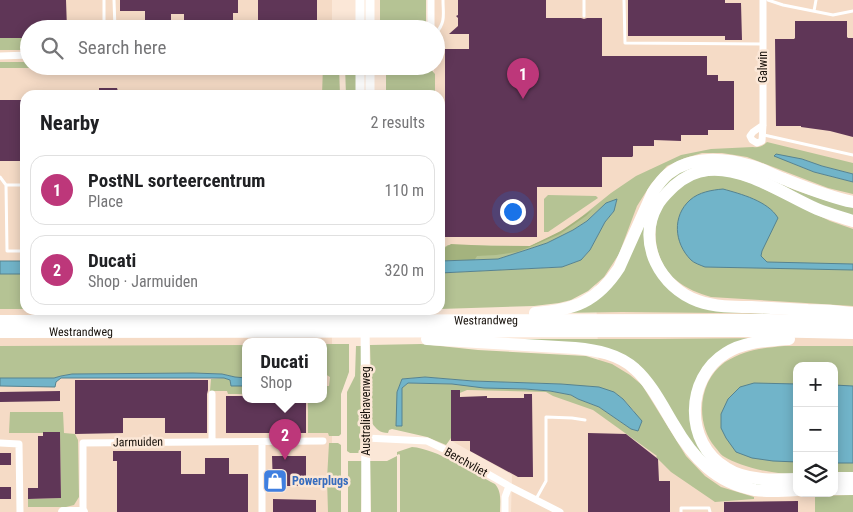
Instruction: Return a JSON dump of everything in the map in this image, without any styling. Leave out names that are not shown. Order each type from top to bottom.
[{"type":"highway","points":[[448,320],[555,311],[567,309],[590,298],[606,285],[619,268],[644,211],[659,183],[668,174],[688,163],[703,160],[722,160],[752,166],[809,189],[853,202]]},
{"type":"highway","points":[[853,221],[818,209],[747,175],[725,169],[707,170],[688,176],[662,198],[654,213],[650,233],[652,256],[664,277],[679,292],[698,301],[728,306],[853,313]]},
{"type":"highway","name":"Westrandweg","points":[[0,332],[338,326],[383,332],[407,330],[448,320],[768,320],[853,322]]},
{"type":"highway","name":"Westrandweg","points":[[0,321],[338,326],[407,330],[756,331],[853,334]]},
{"type":"highway","points":[[407,330],[593,350],[609,354],[636,369],[661,402],[690,452],[711,471],[743,487],[771,491],[793,490]]},
{"type":"highway","points":[[793,479],[772,480],[745,476],[727,469],[710,455],[698,434],[694,415],[697,393],[702,377],[715,361],[726,353],[750,343],[853,334]]},
{"type":"highway","points":[[838,478],[853,478]]},
{"type":"highway","points":[[838,489],[853,489]]},
{"type":"main road","points":[[63,512],[83,512]]},
{"type":"street","points":[[360,0],[360,20]]},
{"type":"street","points":[[370,0],[370,20]]},
{"type":"street","points":[[431,0],[431,20]]},
{"type":"street","name":"Galwin","points":[[763,0],[763,134]]},
{"type":"street","points":[[0,56],[20,56]]},
{"type":"street","points":[[360,75],[360,90]]},
{"type":"street","points":[[370,75],[370,90]]},
{"type":"street","points":[[763,125],[752,132],[750,136],[756,143],[762,141],[763,134]]},
{"type":"street","name":"Australiëhavenweg","points":[[366,315],[366,512]]},
{"type":"street","points":[[212,394],[212,441]]},
{"type":"street","name":"Berchvliet","points":[[366,438],[427,441],[560,512]]},
{"type":"street","name":"Jarmuiden","points":[[83,512],[83,443],[323,441]]},
{"type":"street","points":[[262,442],[262,512]]},
{"type":"street","points":[[0,443],[19,444],[20,512]]},
{"type":"street","points":[[505,512],[509,486]]},
{"type":"lane","points":[[104,0],[104,20]]},
{"type":"lane","points":[[114,0],[114,20]]},
{"type":"lane","points":[[443,0],[443,20]]},
{"type":"lane","points":[[584,0],[584,16]]},
{"type":"lane","points":[[624,0],[624,44],[763,44]]},
{"type":"lane","points":[[768,0],[832,15],[853,11]]},
{"type":"lane","points":[[814,11],[816,0]]},
{"type":"lane","points":[[763,134],[853,155]]},
{"type":"lane","points":[[0,177],[6,185],[7,251],[20,251]]},
{"type":"lane","points":[[6,185],[20,185]]},
{"type":"lane","points":[[536,500],[546,480],[546,417],[586,420]]},
{"type":"lane","points":[[681,512],[681,508],[709,508],[710,512]]},
{"type":"shaded area","points":[[0,0],[332,0],[332,20],[20,20],[20,75],[332,75],[332,90],[20,90],[20,315],[332,315],[332,512],[0,512]]},
{"type":"shaded area","points":[[434,0],[853,0],[853,512],[511,512],[512,475],[450,440],[452,383],[599,373],[595,270],[445,260],[445,90],[434,90],[434,75],[445,75],[445,20],[434,20]]},
{"type":"green space","points":[[380,0],[426,0],[426,20],[380,20]]},
{"type":"green space","points":[[0,38],[20,38],[20,50],[0,50]]},
{"type":"green space","points":[[0,62],[20,62],[20,68],[0,68]]},
{"type":"green space","points":[[323,75],[339,75],[340,90],[322,90]]},
{"type":"green space","points":[[345,75],[360,75],[361,90],[346,90]]},
{"type":"green space","points":[[386,75],[435,75],[435,90],[386,90]]},
{"type":"green space","points":[[767,142],[853,163],[853,174],[802,159],[789,162],[814,172],[853,182],[853,194],[828,188],[747,157],[722,153],[702,153],[667,166],[651,184],[637,206],[619,254],[604,277],[588,291],[571,300],[559,303],[534,306],[445,309],[445,273],[562,267],[581,260],[590,250],[605,222],[614,211],[617,200],[606,203],[587,221],[547,243],[498,259],[445,261],[445,247],[448,245],[530,246],[570,226],[611,193],[636,176],[681,155],[711,149],[762,146]]},
{"type":"green space","points":[[717,162],[738,165],[795,190],[853,207],[853,216],[823,208],[742,171],[719,167],[698,169],[680,177],[665,189],[654,205],[648,223],[647,242],[651,261],[662,279],[679,295],[711,307],[827,313],[559,313],[581,308],[601,294],[614,280],[621,271],[646,210],[661,186],[682,171],[698,164]]},
{"type":"green space","points":[[710,175],[729,176],[754,184],[830,221],[853,229],[853,306],[711,297],[684,286],[669,274],[657,250],[656,231],[661,208],[672,194],[682,186],[693,179]]},
{"type":"green space","points":[[548,195],[596,196],[598,198],[548,232],[544,232],[544,199]]},
{"type":"green space","points":[[593,209],[560,234],[517,252],[477,256],[474,261],[445,260],[445,248],[451,244],[530,246],[561,231]]},
{"type":"green space","points":[[0,274],[20,274],[20,309],[0,309]]},
{"type":"green space","points":[[764,338],[728,349],[717,355],[704,368],[695,384],[691,401],[692,418],[696,435],[705,451],[717,464],[732,474],[748,479],[764,482],[793,482],[793,488],[751,485],[721,473],[709,464],[689,442],[649,380],[637,367],[616,353],[584,345],[490,340]]},
{"type":"green space","points":[[327,344],[349,344],[349,372],[341,394],[341,434],[339,436],[329,436],[328,433],[308,433],[308,403],[327,403],[327,386],[329,386],[330,377],[327,375]]},
{"type":"green space","points":[[421,344],[478,350],[586,356],[612,364],[642,385],[686,456],[705,476],[721,487],[754,497],[754,499],[715,502],[671,472],[657,456],[593,410],[546,392],[467,390],[455,395],[451,438],[446,445],[427,437],[392,429],[388,433],[380,431],[372,423],[370,345]],"holes":[[[425,377],[473,381],[561,384],[614,392],[634,411],[638,431],[631,429],[599,407],[571,395],[550,391],[408,383],[402,388],[402,425],[397,426],[397,392],[402,379]]]},
{"type":"green space","points":[[242,345],[242,378],[222,374],[193,373],[72,374],[54,378],[0,378],[0,346]]},
{"type":"green space","points":[[356,346],[362,346],[360,453],[350,453],[347,451],[347,392],[355,376]]},
{"type":"green space","points":[[784,346],[853,346],[853,472],[838,473],[838,362],[793,362],[793,474],[769,472],[739,464],[722,455],[715,447],[704,426],[702,415],[702,403],[709,380],[725,362],[747,352]]},
{"type":"green space","points":[[224,378],[230,380],[231,386],[242,386],[242,394],[228,394],[227,391],[210,391],[211,379]]},
{"type":"green space","points":[[10,412],[63,412],[64,433],[75,434],[78,440],[79,497],[74,505],[66,507],[28,507],[28,499],[61,498],[60,433],[9,433]]},
{"type":"green space","points":[[329,443],[341,445],[341,512],[328,512]]},
{"type":"green space","points":[[412,447],[443,456],[495,484],[500,494],[500,512],[400,512],[400,455],[397,455],[397,452]]},
{"type":"green space","points":[[397,456],[397,512],[371,512],[370,461],[387,461]]},
{"type":"green space","points":[[348,461],[362,461],[361,512],[348,512]]},
{"type":"green space","points":[[838,495],[853,495],[853,512],[815,512],[815,497],[838,497]]},
{"type":"water","points":[[776,154],[802,159],[853,174],[853,182],[814,172],[774,156]]},
{"type":"water","points":[[723,189],[761,203],[774,212],[778,218],[762,251],[761,256],[767,262],[853,264],[853,270],[705,267],[694,262],[685,253],[678,238],[677,230],[680,214],[684,206],[697,195]]},
{"type":"water","points":[[617,199],[614,211],[605,222],[590,250],[581,260],[562,267],[445,273],[445,261],[498,259],[547,243],[587,221],[606,203]]},
{"type":"water","points":[[0,261],[20,261],[20,274],[0,274]]},
{"type":"water","points":[[72,374],[222,374],[242,378],[242,386],[231,386],[230,380],[224,378],[61,378],[56,382],[55,387],[0,386],[0,378],[54,378]]},
{"type":"water","points":[[425,377],[599,387],[614,392],[623,399],[642,421],[638,431],[631,429],[599,407],[571,395],[550,391],[408,383],[402,388],[402,426],[396,426],[397,392],[402,379]]},
{"type":"water","points":[[754,383],[793,384],[793,462],[752,458],[736,452],[726,438],[721,428],[721,414],[728,399],[740,387]]},
{"type":"water","points":[[838,385],[853,386],[853,463],[838,463]]},
{"type":"building","points":[[0,0],[66,0],[67,20],[20,20],[20,38],[0,38]]},
{"type":"building","points":[[120,0],[238,0],[238,13],[233,13],[233,20],[184,20],[184,14],[171,14],[171,20],[145,20],[145,11],[120,11]]},
{"type":"building","points":[[258,0],[317,0],[317,20],[258,20]]},
{"type":"building","points":[[458,0],[546,0],[546,18],[602,18],[602,56],[707,56],[707,75],[718,75],[718,81],[734,81],[734,130],[708,130],[708,135],[681,135],[681,141],[654,140],[654,146],[633,146],[632,157],[602,157],[602,187],[537,187],[537,237],[445,237],[445,49],[469,49],[469,34],[449,34],[458,26],[458,18],[456,16],[458,15]]},
{"type":"building","points":[[628,0],[725,0],[725,3],[741,3],[742,40],[725,40],[725,36],[628,36]]},
{"type":"building","points":[[795,21],[847,21],[847,37],[853,38],[853,137],[801,126],[776,126],[775,39],[794,39]]},
{"type":"building","points":[[99,88],[117,88],[118,90],[99,90]]},
{"type":"building","points":[[0,100],[20,100],[20,161],[0,161]]},
{"type":"building","points":[[75,380],[208,380],[207,433],[165,433],[165,418],[123,418],[123,433],[75,434]]},
{"type":"building","points":[[451,390],[460,390],[460,397],[524,398],[524,394],[532,394],[533,477],[518,477],[470,451],[470,441],[451,441]]},
{"type":"building","points":[[60,391],[60,401],[0,402],[0,392]]},
{"type":"building","points":[[226,396],[242,396],[242,403],[306,403],[306,433],[226,433]]},
{"type":"building","points":[[43,432],[60,432],[61,498],[28,499],[28,488],[38,488],[38,436],[43,436]]},
{"type":"building","points":[[588,433],[626,434],[658,459],[659,481],[670,481],[670,512],[588,512]]},
{"type":"building","points":[[113,451],[181,451],[181,474],[205,474],[205,458],[229,458],[229,474],[248,474],[248,512],[117,512],[117,461],[113,461]]},
{"type":"building","points":[[0,453],[11,453],[11,465],[0,465]]},
{"type":"building","points":[[272,456],[306,456],[306,476],[328,477],[328,486],[273,486]]},
{"type":"building","points":[[0,487],[11,487],[11,499],[0,499]]},
{"type":"building","points":[[273,499],[316,500],[316,512],[273,512]]},
{"type":"building","points":[[798,501],[798,512],[724,512],[724,502]]},
{"type":"place","name":"PostNL sorteercentrum","points":[[523,99]]},
{"type":"place","name":"Ducati","points":[[285,460]]},
{"type":"place","name":"Powerplugs","points":[[275,481]]}]
